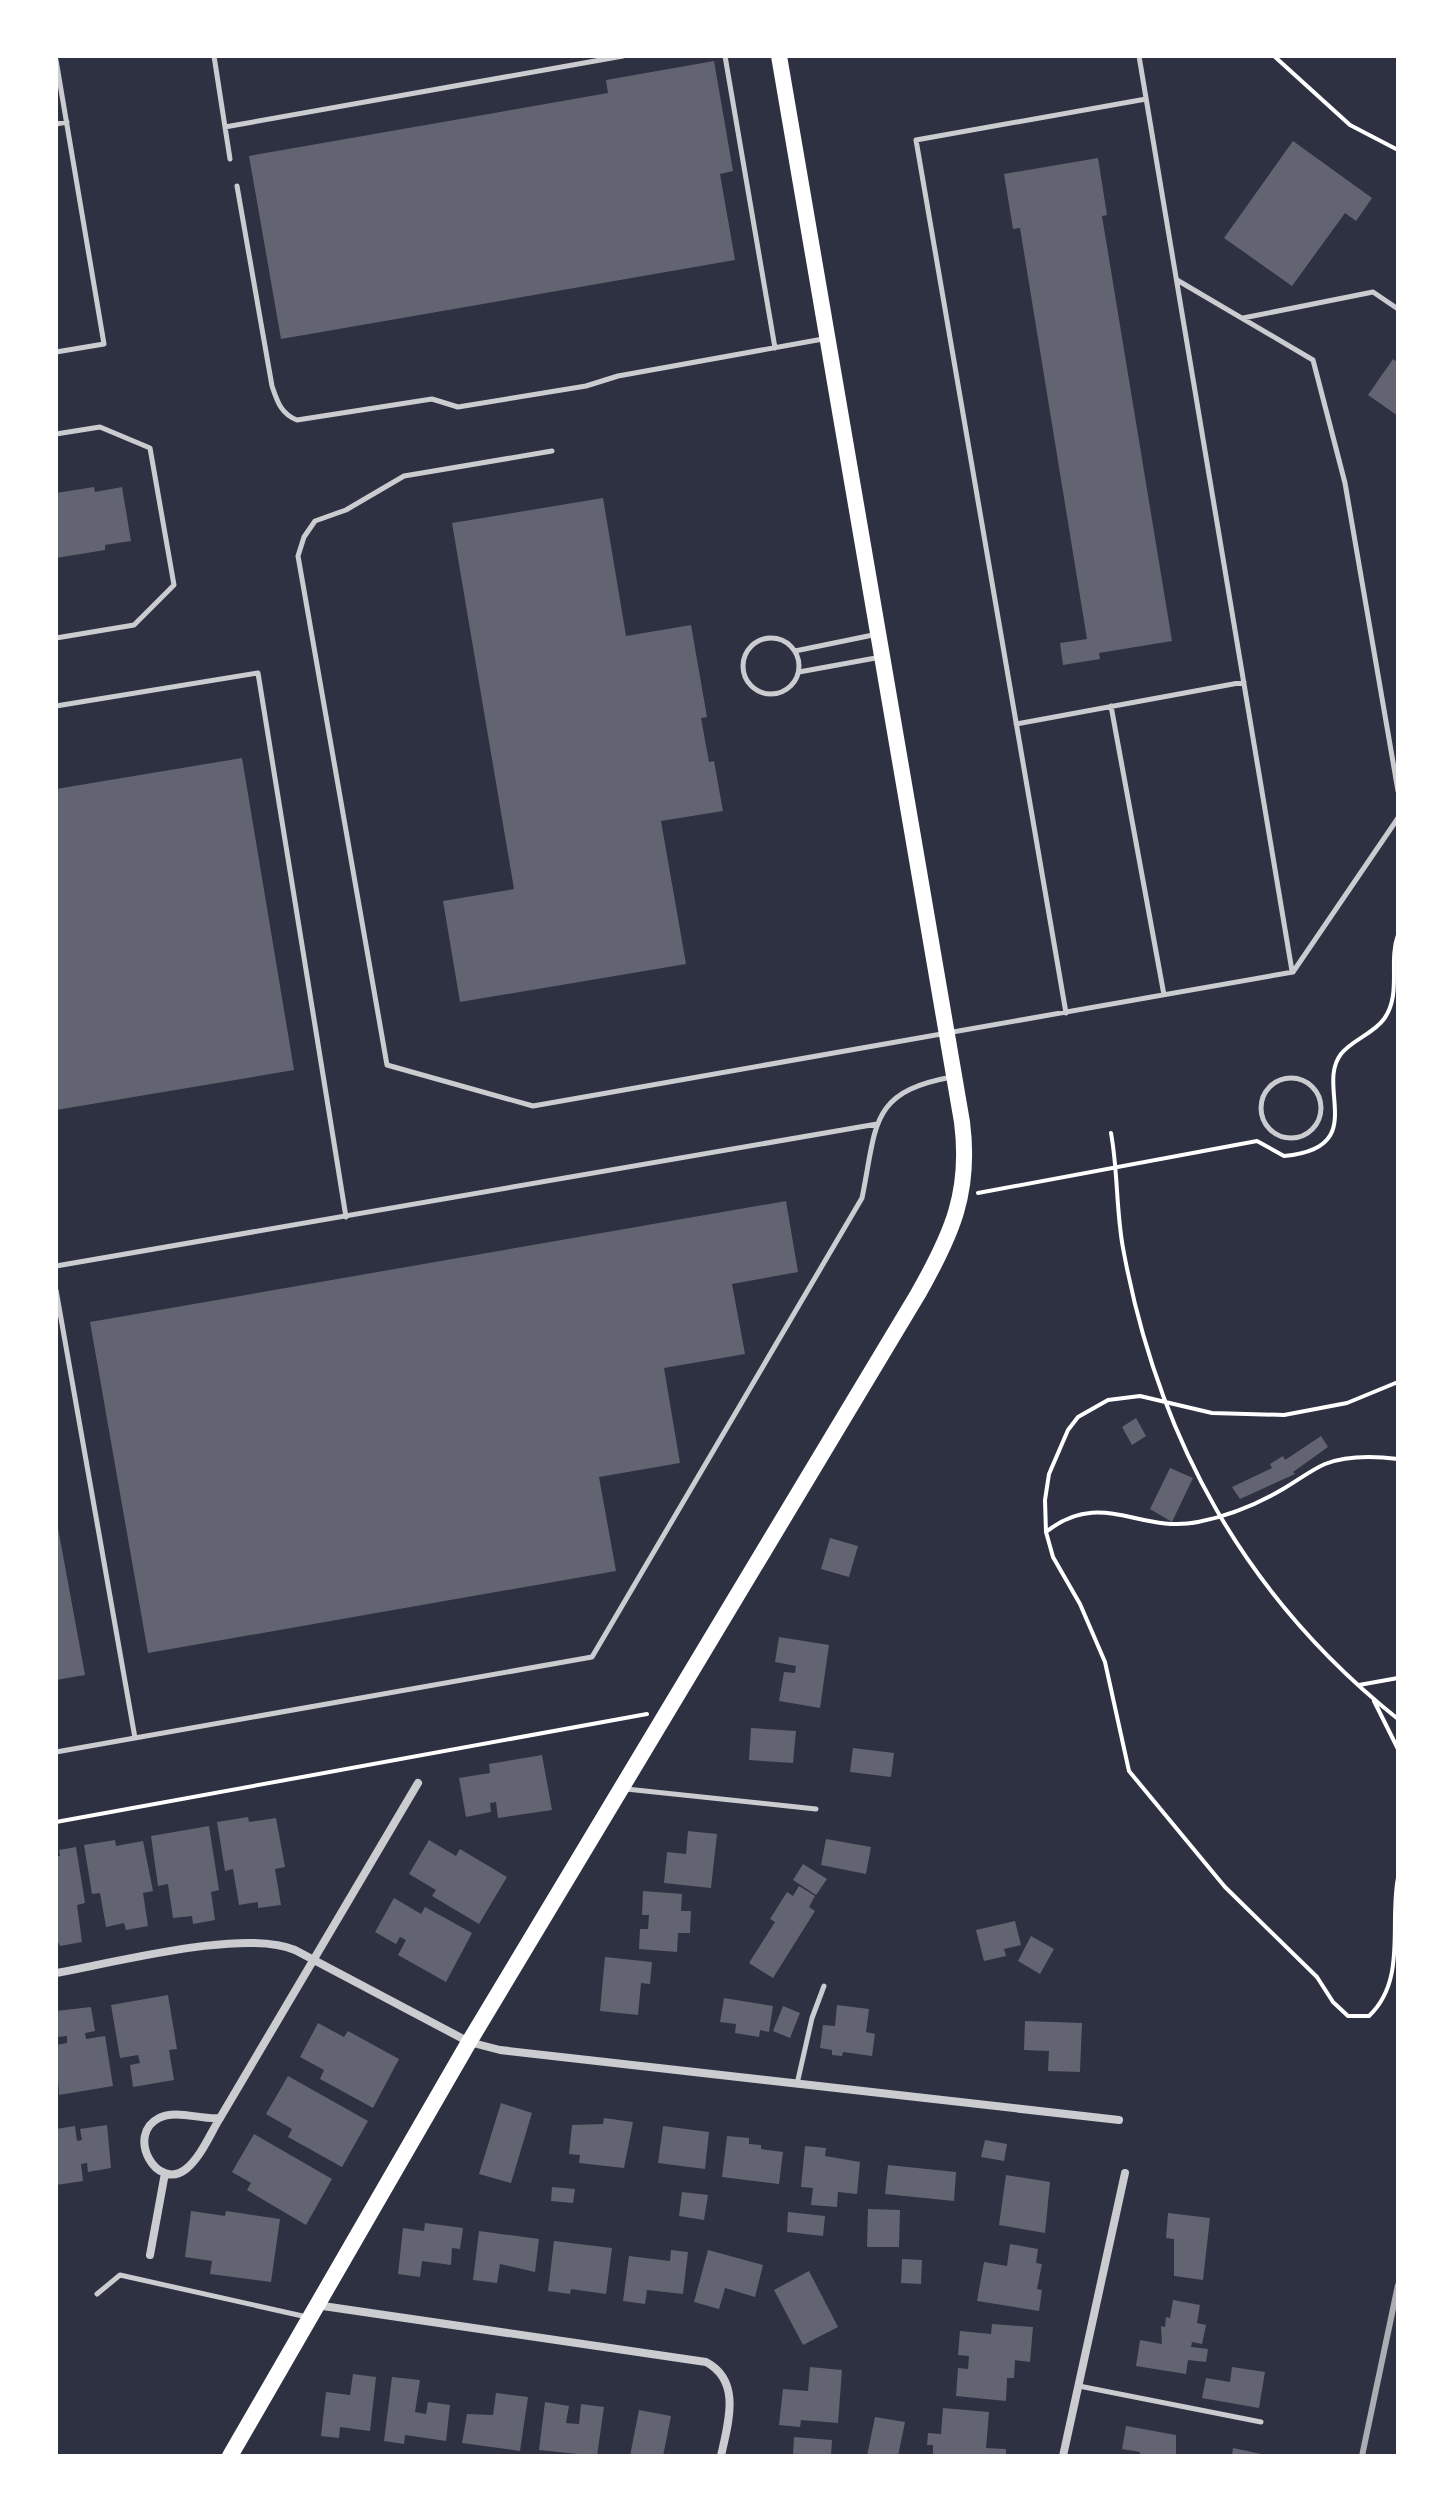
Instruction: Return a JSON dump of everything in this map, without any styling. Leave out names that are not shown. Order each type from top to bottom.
[{"type":"main road","points":[[230,2456],[469,2042],[918,1294],[958,1215],[963,1192],[965,1143],[779,56]]},
{"type":"street","points":[[220,2118],[202,2120],[171,2115],[153,2122],[145,2133],[145,2151],[152,2165],[165,2173],[180,2173],[189,2166],[220,2118],[418,1783]]},
{"type":"street","points":[[56,1973],[251,1941],[284,1945],[469,2042],[524,2054],[1119,2120]]},
{"type":"street","points":[[150,2255],[165,2173]]},
{"type":"street","points":[[1063,2456],[1125,2173]]},
{"type":"street","points":[[312,2311],[706,2362],[724,2377],[730,2396],[721,2456]]},
{"type":"lane","points":[[214,56],[230,159]]},
{"type":"lane","points":[[225,127],[623,56]]},
{"type":"lane","points":[[725,56],[775,348]]},
{"type":"lane","points":[[1139,56],[1293,972]]},
{"type":"lane","points":[[56,60],[104,344],[56,352]]},
{"type":"lane","points":[[1066,1013],[916,140],[1146,99]]},
{"type":"lane","points":[[56,124],[67,122]]},
{"type":"lane","points":[[237,186],[272,386],[279,406],[297,420],[432,399],[458,407],[586,386],[618,376],[828,338]]},
{"type":"lane","points":[[1177,280],[1313,360],[1345,483],[1398,791]]},
{"type":"lane","points":[[1242,318],[1373,292],[1398,309]]},
{"type":"lane","points":[[56,434],[100,427],[150,448],[174,585],[134,625],[56,638]]},
{"type":"lane","points":[[552,451],[404,476],[346,510],[315,521],[300,547],[298,556],[387,1065],[533,1106],[1293,972],[1398,818]]},
{"type":"lane","points":[[795,651],[878,634]]},
{"type":"lane","points":[[781,639],[795,651],[799,672],[790,687],[773,694],[756,689],[745,675],[745,657],[755,643],[781,639]]},
{"type":"lane","points":[[799,672],[882,657]]},
{"type":"lane","points":[[56,706],[258,673],[346,1217]]},
{"type":"lane","points":[[1016,724],[1244,682]]},
{"type":"lane","points":[[1111,706],[1164,995]]},
{"type":"lane","points":[[56,1752],[592,1657],[862,1198],[877,1124],[893,1098],[917,1084],[954,1077]]},
{"type":"lane","points":[[1300,1078],[1309,1083],[1320,1099],[1319,1119],[1306,1134],[1286,1138],[1268,1129],[1262,1120],[1261,1100],[1272,1084],[1280,1079],[1300,1078]]},
{"type":"lane","points":[[56,1266],[877,1124]]},
{"type":"lane","points":[[56,1290],[135,1738]]},
{"type":"lane","points":[[622,1789],[816,1809]]},
{"type":"lane","points":[[797,2085],[812,2018],[824,1986]]},
{"type":"lane","points":[[97,2294],[120,2275],[312,2311]]},
{"type":"lane","points":[[1078,2386],[1261,2422]]},
{"type":"path","points":[[1274,56],[1350,125],[1398,150]]},
{"type":"path","points":[[963,1192],[983,1194],[1257,1141],[1273,1153],[1284,1156],[1315,1148],[1324,1142],[1336,1116],[1334,1073],[1341,1054],[1365,1037],[1389,1011],[1394,991],[1394,948],[1398,935]]},
{"type":"path","points":[[1111,1133],[1123,1248],[1147,1356],[1163,1402],[1196,1477],[1255,1573],[1296,1622],[1373,1699],[1398,1719]]},
{"type":"path","points":[[1398,1382],[1347,1403],[1284,1415],[1231,1415],[1123,1397],[1108,1400],[1078,1417],[1062,1442],[1049,1474],[1046,1532],[1053,1557],[1080,1604],[1105,1662],[1129,1771],[1225,1887],[1317,1977],[1333,2002],[1348,2016],[1369,2016],[1388,1991],[1395,1958],[1398,1878]]},
{"type":"path","points":[[1046,1532],[1060,1521],[1092,1511],[1112,1511],[1145,1522],[1167,1524],[1219,1517],[1276,1494],[1325,1464],[1360,1457],[1398,1459]]},
{"type":"path","points":[[1359,1685],[1398,1678]]},
{"type":"path","points":[[1373,1699],[1398,1749]]},
{"type":"path","points":[[56,1822],[669,1710]]},
{"type":"building","points":[[714,61],[733,171],[720,174],[735,260],[281,339],[249,156],[608,93],[606,80]]},
{"type":"building","points":[[1293,141],[1372,198],[1356,221],[1345,213],[1292,286],[1224,238]]},
{"type":"building","points":[[1098,158],[1107,215],[1102,216],[1172,641],[1099,653],[1100,659],[1063,665],[1060,643],[1087,639],[1020,228],[1013,229],[1004,174]]},
{"type":"building","points":[[1393,359],[1398,363],[1398,416],[1368,395]]},
{"type":"building","points":[[94,487],[95,492],[122,487],[131,541],[105,545],[105,550],[56,558],[56,493]]},
{"type":"building","points":[[603,498],[626,636],[691,625],[707,717],[701,718],[709,762],[714,761],[723,811],[661,821],[686,964],[460,1002],[443,901],[514,889],[452,523]]},
{"type":"building","points":[[242,758],[294,1070],[56,1110],[56,789]]},
{"type":"building","points":[[786,1201],[798,1272],[732,1284],[745,1354],[664,1368],[680,1463],[599,1477],[616,1571],[148,1653],[90,1322]]},
{"type":"building","points":[[1136,1418],[1146,1436],[1132,1445],[1122,1427]]},
{"type":"building","points":[[1321,1436],[1328,1447],[1293,1472],[1295,1474],[1240,1499],[1232,1487],[1272,1468],[1270,1464],[1283,1456],[1285,1460]]},
{"type":"building","points":[[1170,1468],[1193,1478],[1172,1522],[1150,1509]]},
{"type":"building","points":[[56,1517],[85,1675],[56,1680]]},
{"type":"building","points":[[830,1538],[858,1546],[849,1577],[821,1569]]},
{"type":"building","points":[[779,1637],[829,1645],[820,1708],[779,1701],[784,1672],[795,1673],[796,1666],[775,1662]]},
{"type":"building","points":[[751,1728],[796,1731],[793,1763],[749,1760]]},
{"type":"building","points":[[853,1748],[894,1753],[891,1777],[850,1772]]},
{"type":"building","points":[[542,1755],[552,1810],[498,1818],[496,1802],[490,1803],[491,1812],[466,1817],[459,1778],[490,1773],[489,1764]]},
{"type":"building","points":[[248,1817],[249,1822],[276,1818],[285,1867],[275,1869],[281,1905],[258,1908],[258,1902],[239,1905],[233,1869],[225,1871],[217,1822]]},
{"type":"building","points":[[209,1826],[219,1890],[211,1892],[215,1920],[193,1924],[192,1916],[173,1918],[168,1884],[158,1886],[151,1836]]},
{"type":"building","points":[[688,1831],[717,1834],[711,1888],[664,1883],[667,1852],[686,1854]]},
{"type":"building","points":[[826,1839],[871,1847],[866,1874],[821,1865]]},
{"type":"building","points":[[115,1840],[116,1846],[143,1841],[153,1891],[143,1893],[148,1926],[126,1930],[124,1923],[106,1927],[100,1893],[92,1894],[84,1845]]},
{"type":"building","points":[[429,1840],[456,1856],[460,1849],[507,1877],[479,1924],[432,1896],[436,1890],[409,1874]]},
{"type":"building","points":[[76,1847],[85,1903],[77,1905],[82,1942],[60,1946],[56,1938],[56,1856],[60,1856],[59,1850]]},
{"type":"building","points":[[803,1864],[827,1879],[816,1895],[793,1880]]},
{"type":"building","points":[[799,1886],[815,1896],[809,1907],[815,1911],[773,1978],[749,1963],[775,1922],[770,1919],[787,1892],[793,1896]]},
{"type":"building","points":[[643,1891],[682,1894],[681,1911],[691,1911],[690,1933],[678,1933],[677,1952],[639,1949],[640,1929],[648,1929],[649,1915],[642,1915]]},
{"type":"building","points":[[394,1898],[421,1914],[425,1907],[472,1933],[446,1982],[398,1955],[406,1940],[400,1937],[396,1944],[375,1932]]},
{"type":"building","points":[[1015,1921],[1021,1945],[1004,1949],[1006,1956],[984,1961],[976,1930]]},
{"type":"building","points":[[1031,1936],[1054,1949],[1040,1974],[1018,1961]]},
{"type":"building","points":[[605,1957],[652,1962],[650,1984],[641,1983],[638,2015],[600,2011]]},
{"type":"building","points":[[168,1995],[177,2049],[169,2050],[174,2080],[133,2087],[130,2065],[140,2063],[138,2055],[120,2058],[111,2005]]},
{"type":"building","points":[[724,1998],[773,2006],[769,2032],[760,2030],[759,2037],[735,2033],[736,2024],[720,2022]]},
{"type":"building","points":[[837,2005],[869,2009],[866,2032],[875,2034],[872,2056],[843,2052],[842,2056],[832,2055],[832,2050],[820,2048],[823,2025],[835,2026]]},
{"type":"building","points":[[783,2006],[800,2013],[790,2038],[773,2031]]},
{"type":"building","points":[[91,2007],[95,2031],[85,2033],[86,2039],[105,2036],[113,2086],[59,2095],[56,2045],[67,2043],[67,2036],[57,2037],[56,2011]]},
{"type":"building","points":[[1025,2021],[1082,2023],[1080,2072],[1048,2071],[1049,2051],[1024,2050]]},
{"type":"building","points":[[318,2023],[344,2037],[348,2031],[399,2059],[373,2108],[320,2079],[324,2070],[300,2057]]},
{"type":"building","points":[[288,2076],[368,2121],[342,2167],[288,2137],[292,2129],[266,2114]]},
{"type":"building","points":[[501,2103],[532,2113],[511,2183],[479,2174]]},
{"type":"building","points":[[604,2118],[633,2122],[624,2168],[579,2163],[580,2155],[569,2154],[572,2125],[603,2124]]},
{"type":"building","points":[[107,2125],[111,2168],[88,2172],[87,2163],[81,2164],[83,2181],[56,2185],[56,2129],[75,2126],[77,2141],[82,2140],[80,2129]]},
{"type":"building","points":[[663,2126],[709,2132],[705,2169],[658,2163]]},
{"type":"building","points":[[254,2134],[332,2179],[306,2225],[247,2190],[251,2183],[232,2172]]},
{"type":"building","points":[[727,2136],[749,2138],[749,2144],[761,2145],[761,2149],[783,2152],[779,2184],[722,2177]]},
{"type":"building","points":[[985,2140],[1007,2144],[1004,2161],[981,2157]]},
{"type":"building","points":[[805,2146],[826,2148],[825,2156],[860,2162],[857,2194],[838,2192],[837,2207],[811,2205],[813,2188],[801,2187]]},
{"type":"building","points":[[888,2165],[956,2172],[954,2201],[885,2194]]},
{"type":"building","points":[[1006,2175],[1050,2182],[1045,2233],[999,2225]]},
{"type":"building","points":[[552,2187],[575,2189],[573,2203],[551,2201]]},
{"type":"building","points":[[682,2192],[708,2195],[704,2220],[679,2216]]},
{"type":"building","points":[[868,2209],[900,2210],[899,2247],[867,2247]]},
{"type":"building","points":[[191,2211],[225,2216],[226,2211],[280,2219],[271,2282],[210,2274],[212,2261],[185,2257]]},
{"type":"building","points":[[788,2212],[825,2216],[823,2236],[787,2232]]},
{"type":"building","points":[[1168,2213],[1210,2218],[1203,2280],[1174,2276],[1174,2239],[1166,2238]]},
{"type":"building","points":[[425,2223],[463,2228],[460,2249],[452,2248],[451,2265],[422,2261],[420,2277],[398,2274],[403,2228],[424,2231]]},
{"type":"building","points":[[479,2231],[539,2239],[535,2272],[500,2264],[497,2283],[473,2280]]},
{"type":"building","points":[[554,2241],[612,2248],[606,2294],[571,2289],[570,2294],[548,2291]]},
{"type":"building","points":[[1010,2244],[1038,2249],[1036,2263],[1042,2264],[1037,2289],[1042,2290],[1039,2311],[977,2301],[984,2262],[1007,2266]]},
{"type":"building","points":[[671,2250],[688,2252],[683,2294],[647,2290],[645,2304],[623,2301],[629,2256],[670,2261]]},
{"type":"building","points":[[708,2250],[763,2265],[755,2297],[725,2288],[719,2309],[694,2302]]},
{"type":"building","points":[[902,2259],[922,2260],[921,2284],[901,2283]]},
{"type":"building","points":[[809,2271],[838,2327],[803,2345],[774,2290]]},
{"type":"building","points":[[1173,2300],[1200,2305],[1197,2323],[1206,2325],[1202,2344],[1192,2342],[1191,2347],[1208,2349],[1206,2362],[1188,2360],[1186,2374],[1136,2366],[1140,2340],[1162,2344],[1161,2326],[1165,2327],[1166,2317],[1170,2318]]},
{"type":"building","points":[[992,2324],[1033,2327],[1030,2362],[1015,2360],[1014,2378],[1007,2378],[1006,2401],[956,2396],[958,2368],[968,2369],[969,2356],[958,2355],[960,2331],[991,2334]]},
{"type":"building","points":[[810,2367],[842,2370],[838,2423],[801,2420],[800,2427],[779,2425],[783,2389],[808,2391]]},
{"type":"building","points":[[1232,2367],[1265,2372],[1259,2408],[1202,2398],[1206,2378],[1230,2382]]},
{"type":"building","points":[[353,2374],[376,2377],[370,2431],[340,2427],[339,2438],[321,2436],[326,2392],[350,2395]]},
{"type":"building","points":[[392,2377],[420,2380],[415,2412],[426,2414],[428,2402],[450,2405],[446,2441],[405,2435],[404,2444],[384,2441]]},
{"type":"building","points":[[496,2393],[528,2397],[520,2451],[462,2443],[467,2414],[493,2415]]},
{"type":"building","points":[[545,2402],[569,2406],[566,2423],[579,2424],[581,2404],[604,2407],[597,2456],[539,2450]]},
{"type":"building","points":[[943,2408],[989,2412],[986,2448],[1006,2449],[1006,2456],[933,2456],[933,2445],[927,2445],[928,2433],[941,2434]]},
{"type":"building","points":[[639,2410],[671,2416],[663,2456],[630,2456]]},
{"type":"building","points":[[875,2417],[905,2422],[898,2456],[867,2456]]},
{"type":"building","points":[[1126,2426],[1176,2435],[1176,2456],[1140,2456],[1140,2452],[1122,2449]]},
{"type":"building","points":[[794,2437],[832,2440],[831,2456],[793,2456]]},
{"type":"building","points":[[1233,2448],[1266,2455],[1266,2456],[1232,2456]]},
{"type":"railway","points":[[1362,2456],[1398,2285]]}]
